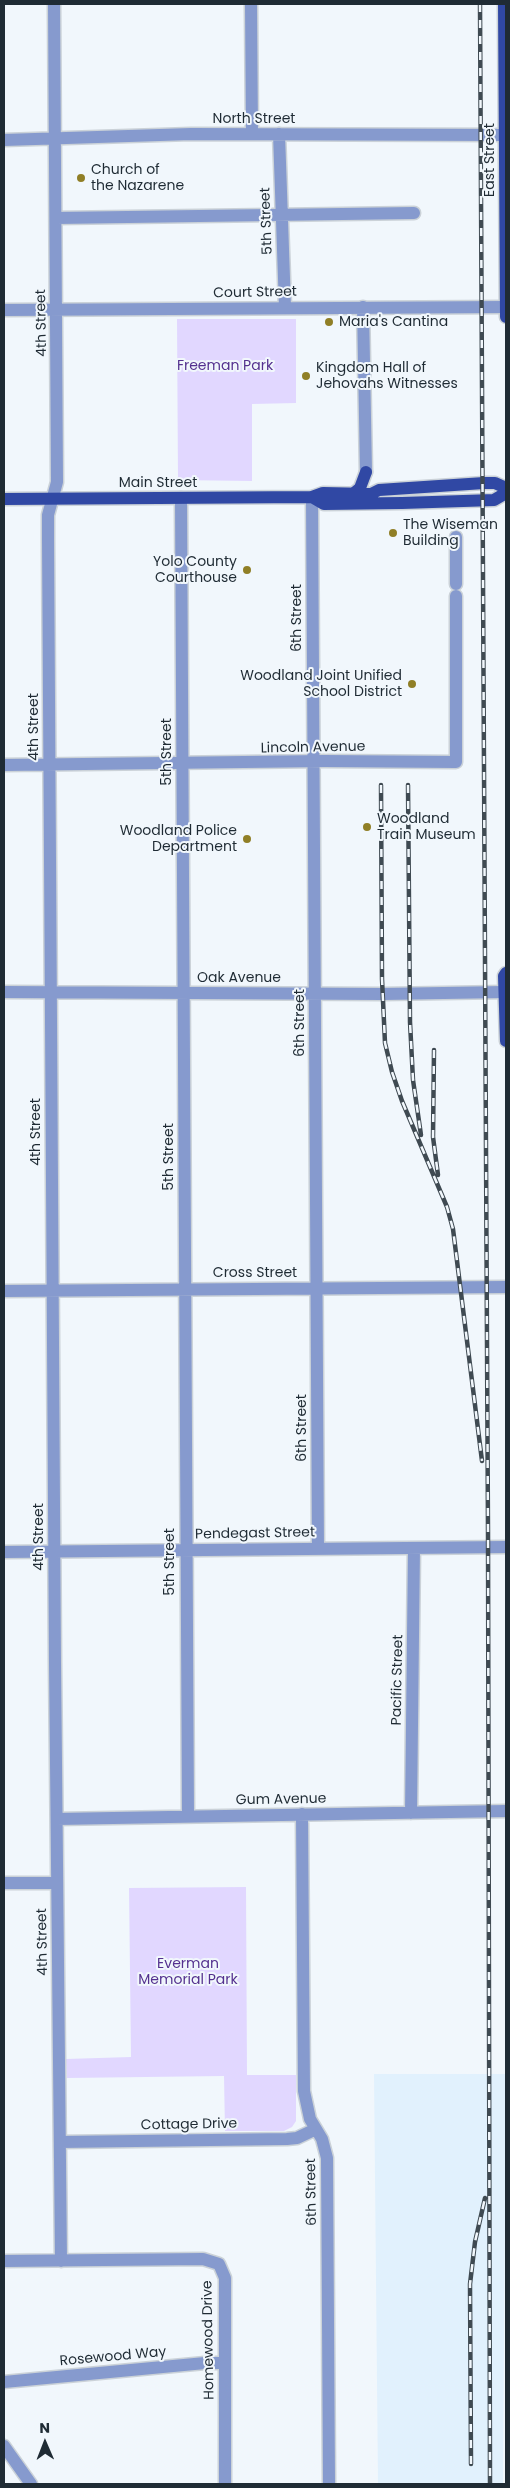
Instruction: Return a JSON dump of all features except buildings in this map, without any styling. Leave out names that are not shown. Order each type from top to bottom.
[{"type":"main road","name":"East Street","points":[[504,4],[506,317]]},
{"type":"main road","points":[[366,472],[371,487],[378,490]]},
{"type":"main road","points":[[354,493],[360,488],[366,472]]},
{"type":"main road","name":"Main Street","points":[[4,499],[310,497],[324,493],[371,494],[378,490],[484,483],[495,483],[506,488]]},
{"type":"main road","name":"Main Street","points":[[310,497],[324,504],[402,504],[494,500],[506,493]]},
{"type":"main road","points":[[506,973],[504,992],[506,1041]]},
{"type":"street","name":"4th Street","points":[[54,4],[58,482],[48,515],[52,1290],[61,2261]]},
{"type":"street","points":[[251,4],[252,134]]},
{"type":"street","name":"North Street","points":[[4,140],[252,134],[505,135]]},
{"type":"street","name":"5th Street","points":[[279,134],[285,308]]},
{"type":"street","points":[[56,218],[414,213]]},
{"type":"street","points":[[363,306],[366,472]]},
{"type":"street","name":"Court Street","points":[[4,310],[363,306],[506,307]]},
{"type":"street","name":"6th Street","points":[[310,497],[318,1549]]},
{"type":"street","name":"5th Street","points":[[181,498],[185,1550],[188,1816]]},
{"type":"street","name":"Lincoln Avenue","points":[[4,765],[456,762],[456,537]]},
{"type":"street","name":"Oak Avenue","points":[[4,992],[314,994],[504,992]]},
{"type":"street","name":"Cross Street","points":[[4,1291],[506,1287]]},
{"type":"street","name":"Pendegast Street","points":[[4,1552],[506,1547]]},
{"type":"street","name":"Pacific Street","points":[[411,1813],[414,1548]]},
{"type":"street","name":"Gum Avenue","points":[[57,1819],[506,1811]]},
{"type":"street","name":"6th Street","points":[[302,1814],[304,2091],[306,2106],[326,2149],[327,2158],[329,2484]]},
{"type":"street","points":[[4,1883],[57,1883]]},
{"type":"street","name":"Cottage Drive","points":[[60,2142],[287,2139],[297,2138],[316,2129]]},
{"type":"street","name":"Homewood Drive","points":[[4,2261],[203,2259],[219,2264],[225,2278],[225,2484]]},
{"type":"street","name":"Rosewood Way","points":[[4,2382],[205,2363],[225,2363]]},
{"type":"street","points":[[4,2446],[30,2484]]},
{"type":"shaded area","points":[[374,2074],[506,2074],[503,2484],[378,2484]]},
{"type":"green space","name":"Freeman Park","points":[[177,319],[296,319],[296,403],[252,404],[252,481],[178,480]]},
{"type":"green space","name":"Everman Memorial Park","points":[[246,1887],[247,2075],[296,2075],[296,2121],[292,2127],[284,2131],[225,2131],[224,2076],[67,2078],[66,2059],[131,2057],[129,1888]]},
{"type":"railway","points":[[480,4],[488,1530],[490,2484]]},
{"type":"railway","points":[[381,785],[382,979],[385,1043],[402,1101],[447,1207],[453,1229],[482,1461]]},
{"type":"railway","points":[[408,785],[410,1022],[413,1080],[421,1135]]},
{"type":"railway","points":[[434,1050],[433,1137],[438,1175]]},
{"type":"railway","points":[[471,2464],[470,2284],[475,2242],[485,2198]]},
{"type":"place","name":"Church of the Nazarene","points":[[81,178]]},
{"type":"place","name":"Maria's Cantina","points":[[329,322]]},
{"type":"place","name":"Kingdom Hall of Jehovahs Witnesses","points":[[306,376]]},
{"type":"place","name":"The Wiseman Building","points":[[393,533]]},
{"type":"place","name":"Yolo County Courthouse","points":[[247,570]]},
{"type":"place","name":"Woodland Joint Unified School District","points":[[412,684]]},
{"type":"place","name":"Woodland Train Museum","points":[[367,827]]},
{"type":"place","name":"Woodland Police Department","points":[[247,839]]}]
